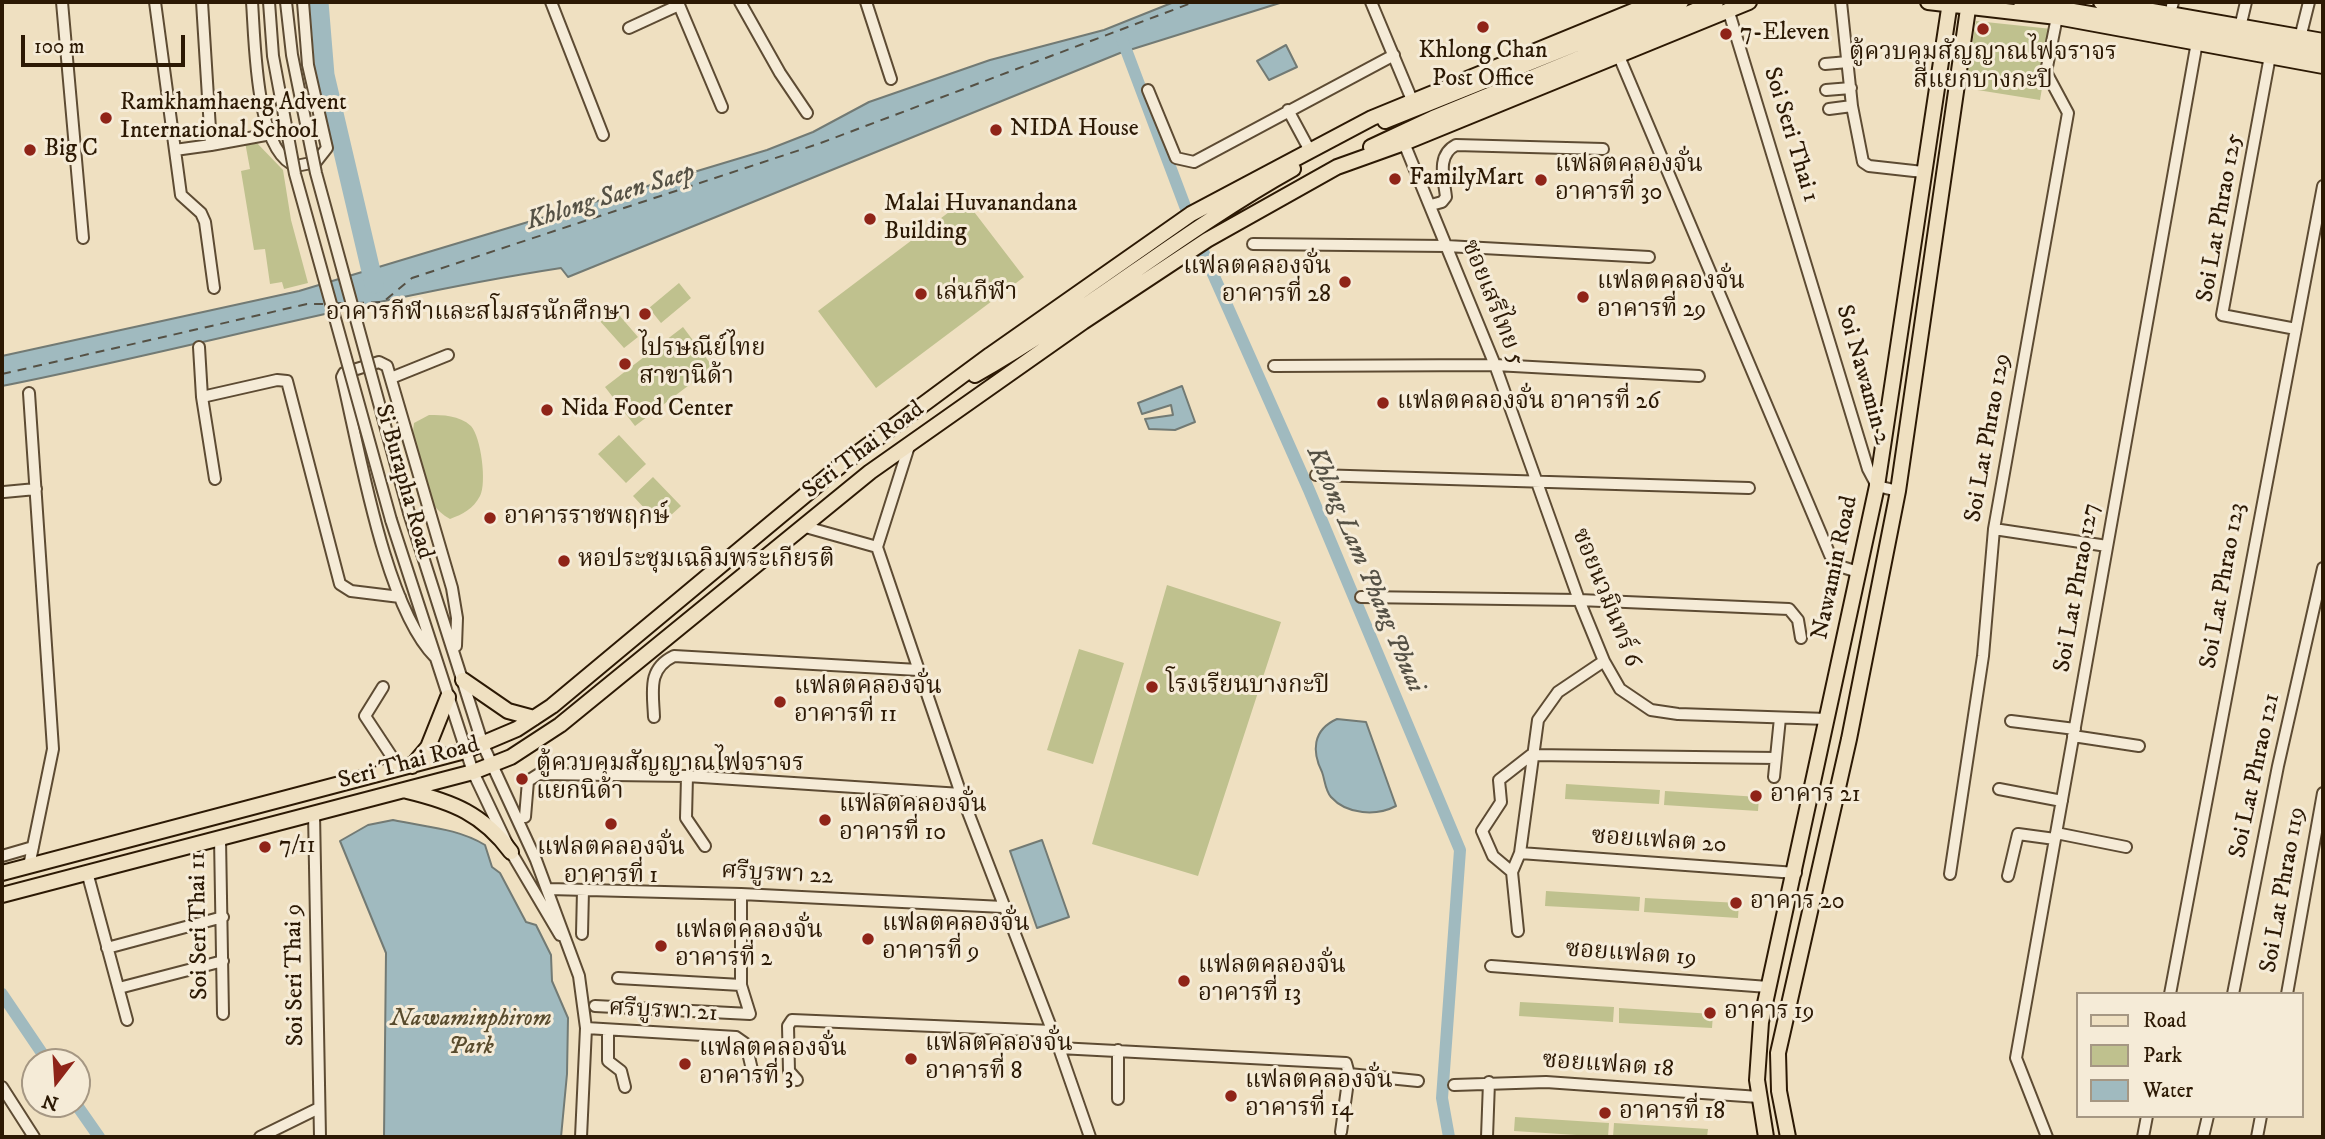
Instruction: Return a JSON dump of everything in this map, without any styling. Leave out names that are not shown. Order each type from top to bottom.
[{"type":"main road","name":"Seri Thai Road","points":[[2,873],[483,746],[534,718],[601,666],[821,482],[928,400],[1191,214],[1308,149],[1412,100],[1655,2]]},
{"type":"main road","points":[[928,400],[1011,354],[1228,207],[1351,138],[1681,2]]},
{"type":"main road","name":"Seri Thai Road","points":[[2,895],[491,766],[560,725],[802,526],[911,442],[1207,240],[1337,167],[1404,143],[1618,54],[1722,5],[1749,2]]},
{"type":"main road","points":[[1928,2],[1969,4],[2057,17],[2323,66]]},
{"type":"main road","points":[[2021,2],[2323,54]]},
{"type":"main road","points":[[2101,2],[2323,41]]},
{"type":"main road","points":[[2145,2],[2172,4],[2323,34]]},
{"type":"main road","name":"Nawamin Road","points":[[1766,1137],[1759,1097],[1758,1053],[1768,987],[1796,873],[1877,486],[1950,3]]},
{"type":"main road","name":"Nawamin Road","points":[[1788,1137],[1779,1091],[1778,1053],[1849,739],[1898,491],[1969,4]]},
{"type":"main road","points":[[1337,167],[1414,126],[1722,5]]},
{"type":"main road","points":[[1930,137],[1950,140]]},
{"type":"main road","points":[[463,680],[508,711],[534,718]]},
{"type":"main road","points":[[406,768],[428,747],[448,696]]},
{"type":"main road","points":[[402,790],[430,796],[482,819],[512,852]]},
{"type":"street","points":[[62,2],[83,238]]},
{"type":"street","points":[[155,2],[181,195],[201,213],[205,222],[214,288]]},
{"type":"street","points":[[201,2],[211,145]]},
{"type":"street","points":[[252,2],[258,78],[271,134],[279,155],[296,166],[316,162],[327,148],[308,65],[303,2]]},
{"type":"street","name":"Si Burapha Road","points":[[269,2],[273,55],[295,174],[391,520],[473,772],[512,852],[569,949]]},
{"type":"street","name":"Si Burapha Road","points":[[286,2],[292,55],[316,173],[409,513],[483,746],[549,889],[579,976],[586,1028],[580,1137]]},
{"type":"street","points":[[551,2],[603,135]]},
{"type":"street","points":[[740,2],[780,73],[807,113]]},
{"type":"street","points":[[866,2],[891,79]]},
{"type":"street","points":[[1371,2],[1412,100]]},
{"type":"street","points":[[1841,2],[1852,106],[1864,164],[1923,172]]},
{"type":"street","points":[[2242,19],[2246,2]]},
{"type":"street","points":[[2302,30],[2309,2]]},
{"type":"street","points":[[629,28],[678,3],[722,107]]},
{"type":"street","name":"Soi Seri Thai 1","points":[[1722,5],[1811,274]]},
{"type":"street","name":"Soi Lat Phrao 129","points":[[1951,874],[1983,656],[1994,529],[2068,113],[2046,72],[2057,17]]},
{"type":"street","name":"Soi Lat Phrao 127","points":[[2047,1137],[2016,1058],[2197,42]]},
{"type":"street","points":[[1618,54],[1830,555],[1839,566],[1858,572]]},
{"type":"street","points":[[1147,90],[1176,158],[1184,162],[1194,162],[1394,55]]},
{"type":"street","name":"Soi Lat Phrao 125","points":[[2270,56],[2222,315],[2296,329]]},
{"type":"street","points":[[1825,64],[1848,62]]},
{"type":"street","points":[[1826,90],[1851,88]]},
{"type":"street","points":[[1829,108],[1852,106]]},
{"type":"street","points":[[1288,110],[1308,149]]},
{"type":"street","points":[[175,150],[271,134]]},
{"type":"street","name":"ซอยเสรีไทย 5","points":[[1404,143],[1495,365],[1536,481]]},
{"type":"street","points":[[1431,205],[1446,197],[1442,162],[1446,153],[1456,145],[1603,149]]},
{"type":"street","name":"Soi Lat Phrao 123","points":[[2170,992],[2323,186]]},
{"type":"street","points":[[1253,244],[1446,246],[1649,257]]},
{"type":"street","name":"Soi Nawamin 2","points":[[1811,274],[1868,469],[1877,486]]},
{"type":"street","points":[[199,347],[202,397],[215,479]]},
{"type":"street","points":[[391,378],[448,355]]},
{"type":"street","points":[[435,657],[423,645],[400,597],[376,522],[342,377],[344,373],[379,362],[387,366],[391,378],[452,589],[457,618],[456,655]]},
{"type":"street","points":[[1274,366],[1495,365],[1699,376]]},
{"type":"street","points":[[202,397],[287,381],[340,584],[351,591],[400,597]]},
{"type":"street","points":[[29,393],[53,749],[29,866]]},
{"type":"street","points":[[911,442],[877,547],[961,794],[1059,1048],[1090,1137]]},
{"type":"street","points":[[1316,475],[1749,488]]},
{"type":"street","name":"ซอยนวมินทร์ 6","points":[[1536,481],[1579,600],[1604,661],[1620,689],[1651,710],[1678,714],[1827,719]]},
{"type":"street","points":[[1877,486],[1898,491]]},
{"type":"street","points":[[4,492],[36,489]]},
{"type":"street","points":[[802,526],[877,547]]},
{"type":"street","points":[[1994,529],[2107,546]]},
{"type":"street","name":"Soi Lat Phrao 121","points":[[2233,992],[2278,765],[2323,568]]},
{"type":"street","points":[[1361,597],[1579,600],[1789,609],[1798,620],[1801,638]]},
{"type":"street","points":[[654,717],[653,677],[660,664],[674,656],[918,670]]},
{"type":"street","points":[[1518,931],[1512,872],[1520,853],[1531,755],[1538,720],[1545,706],[1569,684],[1604,661]]},
{"type":"street","points":[[383,687],[365,716],[406,768]]},
{"type":"street","points":[[1774,777],[1780,718]]},
{"type":"street","points":[[2011,721],[2139,747]]},
{"type":"street","points":[[1512,872],[1493,856],[1482,831],[1501,802],[1499,780],[1531,755],[1776,758]]},
{"type":"street","points":[[525,817],[528,781],[540,774],[687,776],[961,794]]},
{"type":"street","points":[[687,776],[686,818],[705,846]]},
{"type":"street","points":[[1999,789],[2062,802]]},
{"type":"street","name":"Soi Lat Phrao 119","points":[[2287,992],[2323,793]]},
{"type":"street","name":"Soi Seri Thai 9","points":[[314,813],[320,1137]]},
{"type":"street","points":[[2008,876],[2018,834],[2055,836],[2126,847]]},
{"type":"street","name":"Soi Seri Thai 11","points":[[220,838],[223,1014]]},
{"type":"street","points":[[2,856],[33,847]]},
{"type":"street","name":"ซอยแฟลต 20","points":[[1520,853],[1796,873]]},
{"type":"street","points":[[87,872],[127,1020]]},
{"type":"street","name":"ศรีบูรพา 22","points":[[549,889],[741,894],[1003,907]]},
{"type":"street","points":[[582,934],[583,890]]},
{"type":"street","points":[[595,1006],[750,1014],[741,985],[741,894]]},
{"type":"street","points":[[107,948],[223,917]]},
{"type":"street","points":[[119,988],[223,961]]},
{"type":"street","name":"ซอยแฟลต 19","points":[[1491,966],[1768,987]]},
{"type":"street","points":[[618,978],[741,985]]},
{"type":"street","points":[[797,1080],[789,1071],[788,1026],[792,1020],[1052,1031]]},
{"type":"street","name":"ศรีบูรพา 21","points":[[586,1028],[736,1037],[746,1044],[753,1074]]},
{"type":"street","points":[[608,1031],[608,1061],[621,1071],[625,1087]]},
{"type":"street","points":[[1059,1048],[1346,1063],[1349,1074],[1341,1132]]},
{"type":"street","points":[[1118,1050],[1118,1099]]},
{"type":"street","points":[[1349,1074],[1418,1082]]},
{"type":"street","points":[[1487,1137],[1489,1082]]},
{"type":"street","name":"ซอยแฟลต 18","points":[[1454,1085],[1546,1082],[1759,1097]]},
{"type":"street","points":[[2,1087],[34,1137]]},
{"type":"street","points":[[260,1137],[319,1108]]},
{"type":"street","points":[[2143,1137],[2147,1118]]},
{"type":"street","points":[[2203,1137],[2208,1118]]},
{"type":"street","points":[[2257,1137],[2261,1118]]},
{"type":"green space","points":[[1976,21],[2052,29],[2040,100],[1965,88]]},
{"type":"green space","points":[[255,141],[283,170],[291,220],[308,283],[284,289],[282,282],[270,284],[265,249],[254,250],[241,171],[250,169],[245,142]]},
{"type":"green space","name":"เล่นกีฬา","points":[[965,200],[1024,277],[876,388],[818,311]]},
{"type":"green space","points":[[679,283],[691,298],[661,323],[649,308]]},
{"type":"green space","points":[[613,308],[638,337],[624,348],[599,320]]},
{"type":"green space","points":[[683,327],[713,367],[635,426],[605,387]]},
{"type":"green space","points":[[429,415],[451,416],[466,422],[478,440],[483,471],[480,496],[467,510],[450,519],[431,502],[419,477],[413,449],[414,423]]},
{"type":"green space","points":[[619,435],[646,464],[626,483],[598,454]]},
{"type":"green space","points":[[653,477],[681,506],[660,525],[633,496]]},
{"type":"green space","points":[[1167,585],[1281,622],[1198,876],[1092,844]]},
{"type":"green space","points":[[1079,649],[1124,663],[1093,764],[1047,750]]},
{"type":"green space","points":[[1566,784],[1660,790],[1659,804],[1565,799]]},
{"type":"green space","points":[[1665,791],[1759,797],[1758,811],[1664,805]]},
{"type":"green space","points":[[1546,891],[1640,897],[1639,911],[1545,906]]},
{"type":"green space","points":[[1645,898],[1739,903],[1738,918],[1644,912]]},
{"type":"green space","points":[[1520,1002],[1614,1007],[1613,1022],[1519,1016]]},
{"type":"green space","points":[[1619,1008],[1713,1014],[1712,1028],[1619,1023]]},
{"type":"green space","points":[[1515,1117],[1609,1123],[1608,1137],[1514,1131]]},
{"type":"green space","points":[[1614,1123],[1708,1129],[1707,1137],[1613,1137]]},
{"type":"water","name":"Khlong Saen Saep","points":[[1174,2],[1283,2],[1120,53],[568,277],[561,268],[420,293],[2,386],[2,356],[299,291],[767,150],[813,132],[869,102],[990,60],[1104,30]]},
{"type":"water","points":[[1286,45],[1297,67],[1269,80],[1257,61]]},
{"type":"water","points":[[1182,386],[1195,422],[1175,430],[1149,429],[1145,419],[1173,415],[1171,405],[1142,414],[1138,403]]},
{"type":"water","points":[[1337,719],[1366,722],[1396,806],[1380,811],[1362,812],[1345,807],[1329,794],[1317,757],[1316,742],[1323,729]]},
{"type":"water","name":"Nawaminphirom Park","points":[[393,820],[452,831],[485,845],[492,867],[500,873],[526,922],[536,925],[551,955],[552,981],[568,1018],[567,1074],[561,1137],[384,1137],[386,953],[340,841],[368,825]]},
{"type":"water","points":[[1042,840],[1069,917],[1037,928],[1010,851]]},
{"type":"waterway","points":[[319,2],[325,75],[374,284]]},
{"type":"waterway","name":"Khlong Lam Phang Phuai","points":[[1122,39],[1197,238],[1309,490],[1460,850],[1442,1098],[1449,1137]]},
{"type":"waterway","points":[[2,994],[39,1048]]},
{"type":"waterway","points":[[86,1118],[99,1137]]},
{"type":"ferry route","points":[[355,303],[383,302],[412,278],[818,144],[1194,2]]},
{"type":"ferry route","points":[[334,303],[346,303]]},
{"type":"ferry route","points":[[2,374],[307,304],[325,304]]},
{"type":"place","name":"Khlong Chan Post Office","points":[[1483,27]]},
{"type":"place","name":"ตู้ควบคุมสัญญาณไฟจราจร สี่แยกบางกะปิ","points":[[1983,29]]},
{"type":"place","name":"7-Eleven","points":[[1726,34]]},
{"type":"place","name":"Ramkhamhaeng Advent International School","points":[[106,118]]},
{"type":"place","name":"NIDA House","points":[[996,130]]},
{"type":"place","name":"Big C","points":[[30,150]]},
{"type":"place","name":"FamilyMart","points":[[1395,179]]},
{"type":"place","name":"แฟลตคลองจั่น อาคารที่ 30","points":[[1541,180]]},
{"type":"place","name":"Malai Huvanandana Building","points":[[870,219]]},
{"type":"place","name":"แฟลตคลองจั่น อาคารที่ 28","points":[[1345,282]]},
{"type":"place","name":"เล่นกีฬา","points":[[921,294]]},
{"type":"place","name":"แฟลตคลองจั่น อาคารที่ 29","points":[[1583,297]]},
{"type":"place","name":"อาคารกีฬาและสโมสรนักศึกษา","points":[[645,314]]},
{"type":"place","name":"ไปรษณีย์ไทย สาขานิด้า","points":[[625,364]]},
{"type":"place","name":"แฟลตคลองจั่น อาคารที่ 26","points":[[1383,403]]},
{"type":"place","name":"Nida Food Center","points":[[547,410]]},
{"type":"place","name":"อาคารราชพฤกษ์","points":[[490,518]]},
{"type":"place","name":"หอประชุมเฉลิมพระเกียรติ","points":[[564,561]]},
{"type":"place","name":"โรงเรียนบางกะปิ","points":[[1152,687]]},
{"type":"place","name":"แฟลตคลองจั่น อาคารที่ 11","points":[[780,702]]},
{"type":"place","name":"ตู้ควบคุมสัญญาณไฟจราจร แยกนิด้า","points":[[522,779]]},
{"type":"place","name":"อาคาร 21","points":[[1756,796]]},
{"type":"place","name":"แฟลตคลองจั่น อาคารที่ 10","points":[[825,820]]},
{"type":"place","name":"แฟลตคลองจั่น อาคารที่ 1","points":[[611,824]]},
{"type":"place","name":"7/11","points":[[265,847]]},
{"type":"place","name":"อาคาร 20","points":[[1736,903]]},
{"type":"place","name":"แฟลตคลองจั่น อาคารที่ 9","points":[[868,939]]},
{"type":"place","name":"แฟลตคลองจั่น อาคารที่ 2","points":[[661,946]]},
{"type":"place","name":"แฟลตคลองจั่น อาคารที่ 13","points":[[1184,981]]},
{"type":"place","name":"อาคาร 19","points":[[1710,1013]]},
{"type":"place","name":"แฟลตคลองจั่น อาคารที่ 8","points":[[911,1059]]},
{"type":"place","name":"แฟลตคลองจั่น อาคารที่ 3","points":[[685,1064]]},
{"type":"place","name":"แฟลตคลองจั่น อาคารที่ 14","points":[[1231,1096]]},
{"type":"place","name":"อาคารที่ 18","points":[[1605,1113]]}]
